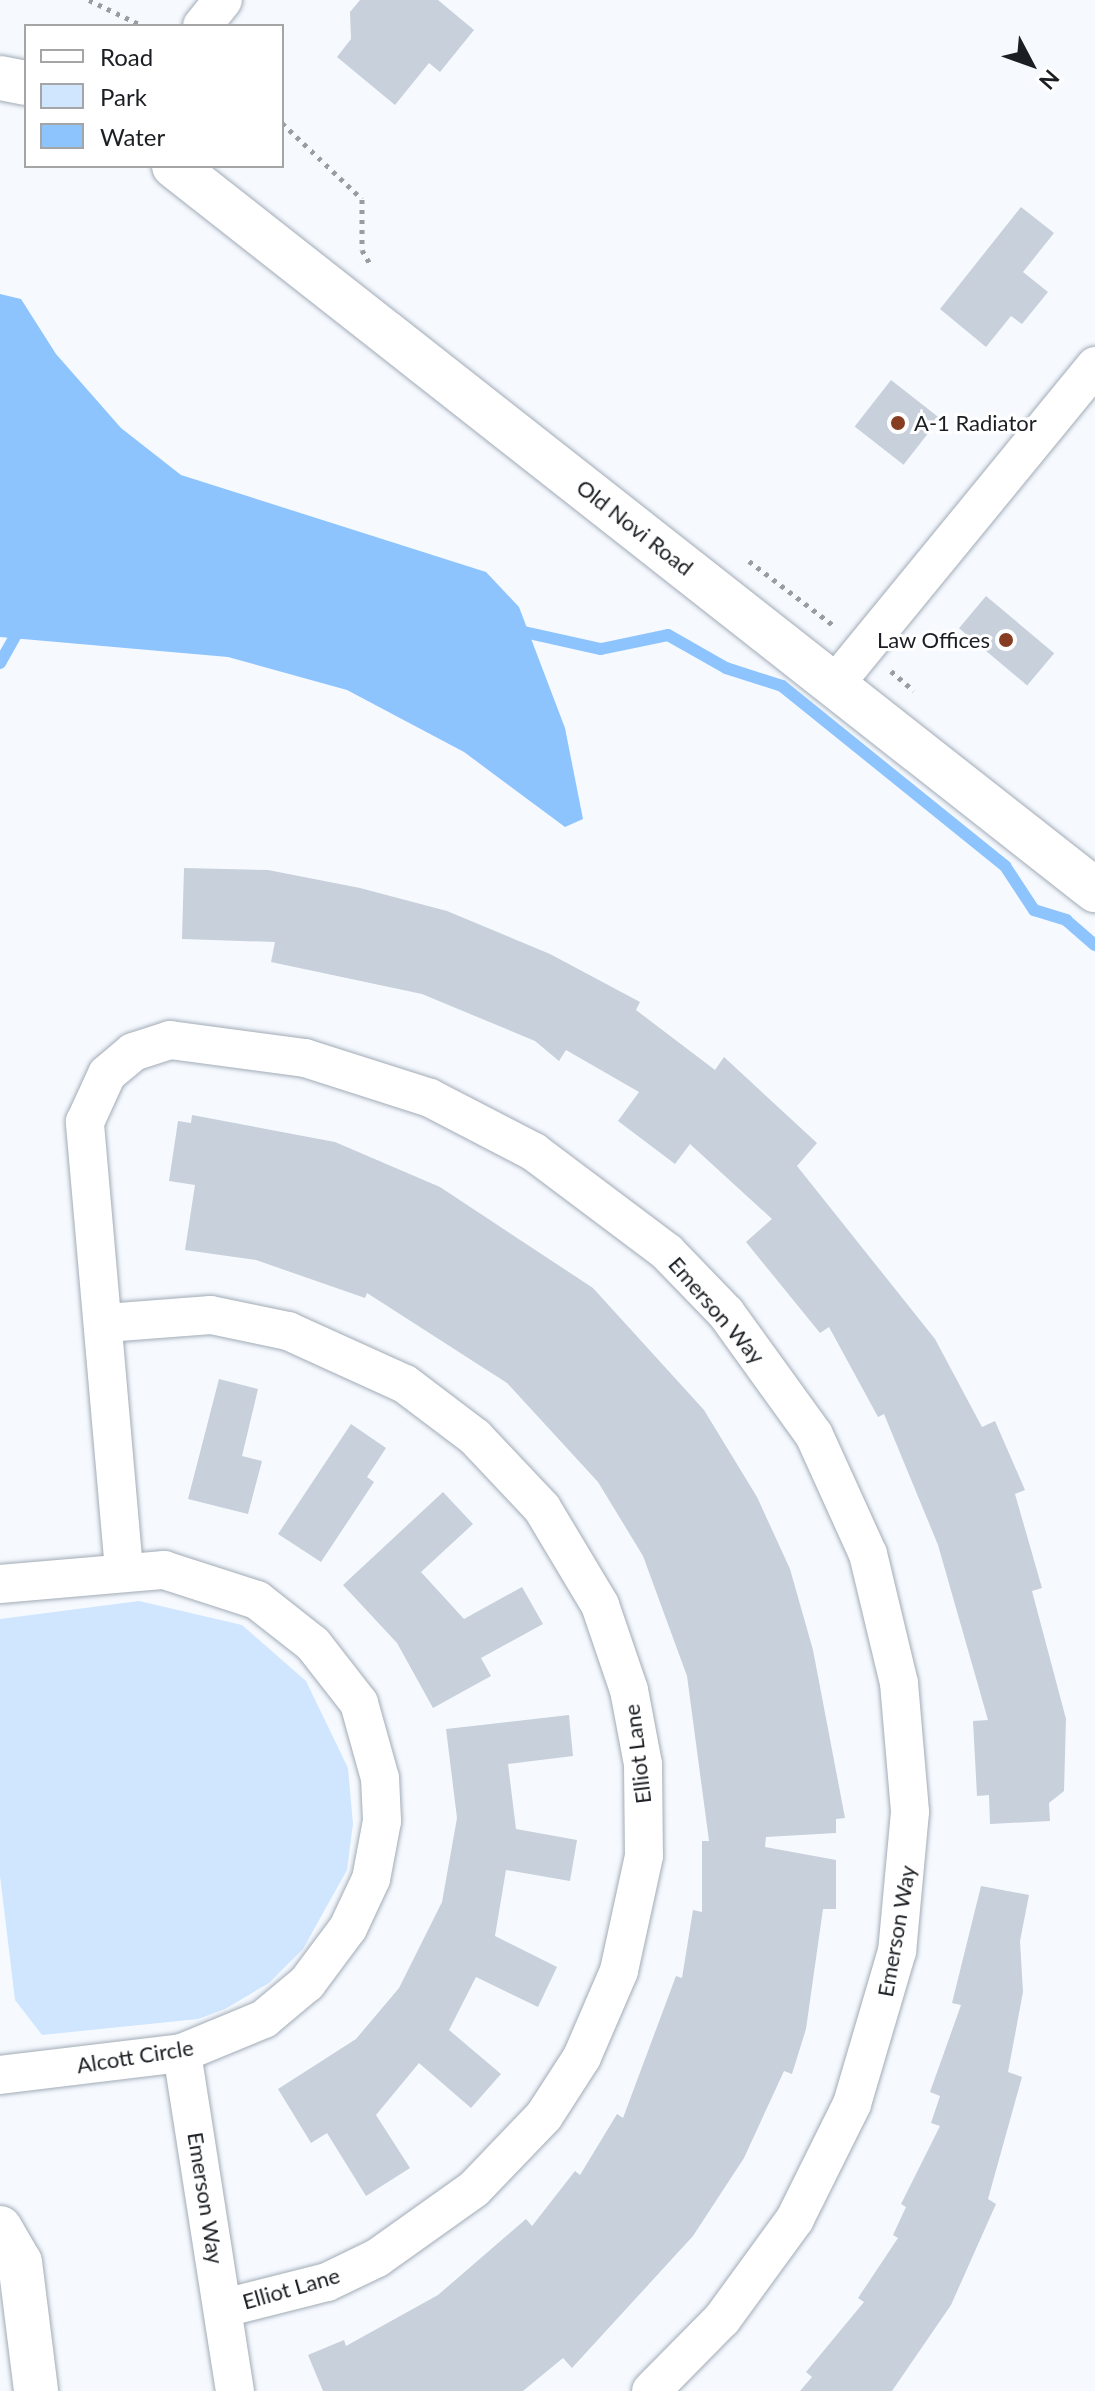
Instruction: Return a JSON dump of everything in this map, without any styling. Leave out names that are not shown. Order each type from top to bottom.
[{"type":"street","points":[[204,24],[223,0]]},
{"type":"street","points":[[0,78],[24,83]]},
{"type":"street","name":"Old Novi Road","points":[[177,168],[1095,890]]},
{"type":"street","points":[[835,684],[1095,366]]},
{"type":"street","name":"Emerson Way","points":[[124,1570],[106,1323],[85,1122],[107,1074],[133,1052],[170,1040],[305,1058],[430,1098],[534,1152],[600,1196],[726,1313],[814,1435],[868,1554],[899,1683],[910,1812],[897,1951],[852,2104],[795,2219],[722,2319],[651,2391]]},
{"type":"street","name":"Elliot Lane","points":[[106,1323],[211,1315],[288,1331],[405,1384],[475,1437],[542,1508],[600,1605],[629,1690],[643,1764],[644,1856],[619,1971],[582,2057],[544,2116],[474,2189],[377,2258],[327,2282],[224,2308]]},
{"type":"street","name":"Alcott Circle","points":[[0,1584],[124,1570],[217,1582],[284,1619],[338,1671],[359,1703],[380,1778],[377,1860],[364,1898],[328,1957],[264,2019],[182,2053],[0,2075]]},
{"type":"street","name":"Emerson Way","points":[[182,2053],[235,2391]]},
{"type":"street","points":[[0,2228],[20,2262],[36,2391]]},
{"type":"path","points":[[89,0],[139,24]]},
{"type":"path","points":[[284,125],[362,199],[362,250],[378,271]]},
{"type":"path","points":[[738,552],[864,648],[922,697]]},
{"type":"green space","points":[[139,1601],[242,1625],[306,1681],[348,1768],[353,1824],[347,1870],[303,1949],[269,1983],[225,2009],[198,2019],[42,2035],[15,2000],[0,1876],[0,1619]]},
{"type":"water","points":[[0,294],[21,299],[56,354],[121,428],[181,475],[486,572],[519,607],[565,728],[583,819],[565,827],[464,752],[347,690],[228,657],[0,637]]},
{"type":"building","points":[[360,0],[438,0],[474,30],[440,72],[429,63],[395,105],[337,57],[351,39],[350,12]]},
{"type":"building","points":[[1021,207],[1054,233],[1023,272],[1048,292],[1022,324],[1011,316],[986,347],[940,309]]},
{"type":"building","name":"A-1 Radiator","points":[[891,380],[940,418],[904,465],[855,426]]},
{"type":"building","name":"Law Offices","points":[[986,596],[1054,653],[1027,685],[959,628]]},
{"type":"building","points":[[184,868],[268,870],[360,888],[447,911],[550,954],[640,1002],[636,1010],[715,1070],[724,1057],[817,1143],[797,1166],[935,1339],[982,1427],[995,1421],[1025,1490],[1015,1494],[1042,1588],[1032,1591],[1066,1719],[1064,1791],[1049,1803],[1050,1821],[990,1824],[989,1795],[977,1796],[973,1721],[988,1720],[938,1545],[884,1414],[878,1417],[829,1327],[820,1333],[746,1242],[772,1219],[690,1144],[675,1164],[618,1121],[639,1092],[566,1050],[559,1061],[535,1041],[422,994],[271,962],[275,942],[182,939]]},
{"type":"building","points":[[192,1115],[335,1142],[440,1187],[593,1288],[704,1410],[757,1497],[790,1569],[813,1650],[845,1818],[836,1819],[836,1833],[766,1837],[765,1847],[836,1860],[836,1909],[823,1909],[806,2029],[792,2074],[784,2071],[744,2158],[693,2236],[572,2368],[563,2358],[523,2391],[323,2391],[308,2355],[344,2340],[346,2346],[438,2295],[526,2219],[532,2226],[575,2171],[580,2175],[617,2114],[623,2118],[676,1976],[682,1978],[693,1910],[702,1912],[702,1841],[709,1841],[687,1676],[643,1556],[598,1482],[507,1383],[367,1293],[365,1298],[256,1260],[185,1250],[195,1185],[169,1181],[178,1121],[191,1123]]},
{"type":"building","points":[[219,1379],[258,1389],[242,1456],[262,1461],[248,1514],[188,1499]]},
{"type":"building","points":[[351,1424],[386,1448],[367,1477],[374,1482],[321,1562],[278,1534]]},
{"type":"building","points":[[443,1492],[473,1524],[421,1572],[464,1619],[522,1587],[543,1624],[481,1658],[491,1676],[433,1708],[397,1643],[343,1585]]},
{"type":"building","points":[[569,1715],[573,1756],[508,1764],[516,1829],[577,1840],[570,1881],[506,1870],[495,1936],[557,1967],[538,2007],[476,1977],[449,2030],[501,2074],[471,2108],[419,2063],[376,2115],[410,2168],[366,2196],[327,2133],[311,2143],[278,2089],[356,2039],[399,1988],[442,1902],[457,1818],[446,1729]]},
{"type":"building","points":[[981,1886],[1029,1895],[1020,1941],[1023,1992],[1008,2072],[1022,2077],[988,2199],[996,2204],[951,2305],[892,2391],[800,2391],[812,2377],[806,2372],[864,2302],[858,2298],[898,2238],[893,2235],[906,2207],[901,2204],[940,2126],[931,2123],[940,2096],[930,2092],[961,2005],[952,2003]]},
{"type":"waterway","points":[[0,663],[22,624]]},
{"type":"waterway","points":[[515,630],[601,649],[668,635],[726,668],[782,686],[1005,866],[1034,910],[1066,920],[1095,945]]},
{"type":"place","name":"A-1 Radiator","points":[[898,423]]},
{"type":"place","name":"Law Offices","points":[[1006,640]]}]
